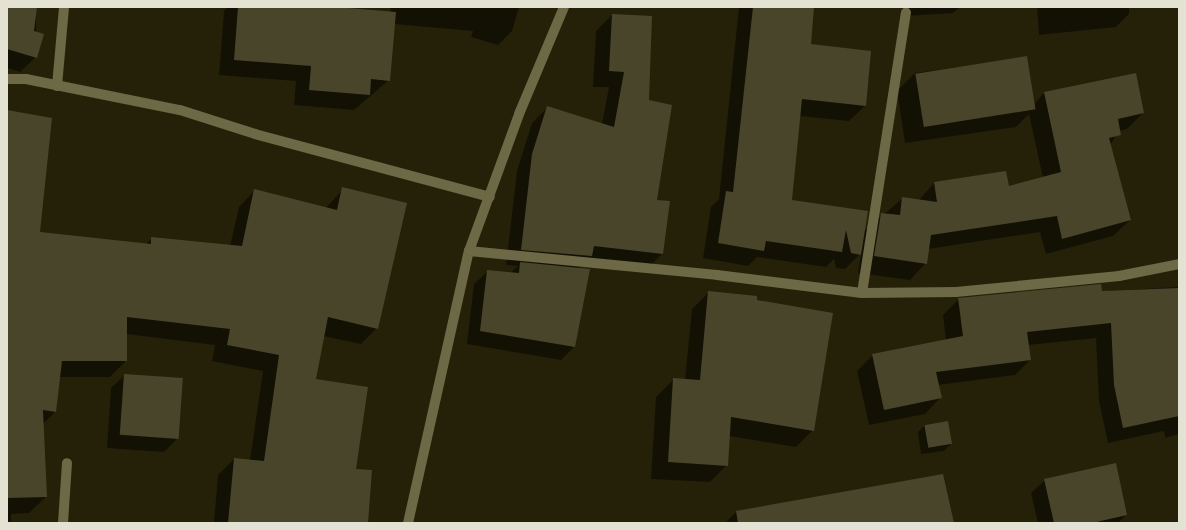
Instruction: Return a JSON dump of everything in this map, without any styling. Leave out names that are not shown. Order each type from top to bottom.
[{"type":"street","points":[[57,86],[64,7]]},
{"type":"street","points":[[408,523],[469,251],[490,197],[519,114],[564,7]]},
{"type":"street","points":[[862,293],[906,12]]},
{"type":"street","points":[[7,79],[57,86],[180,110],[255,134],[490,197]]},
{"type":"street","points":[[469,251],[862,293],[956,292],[1119,276],[1179,264]]},
{"type":"street","points":[[63,523],[67,463]]},
{"type":"building","points":[[7,7],[37,7],[34,31],[44,34],[37,58],[7,49]]},
{"type":"building","points":[[238,7],[336,7],[396,12],[390,81],[371,79],[370,95],[309,90],[311,66],[234,60]]},
{"type":"building","points":[[753,7],[814,7],[811,44],[871,51],[866,106],[802,99],[792,200],[868,211],[861,255],[851,253],[846,230],[842,252],[766,241],[764,251],[718,243],[726,191],[733,192]]},
{"type":"building","points":[[612,14],[652,16],[649,100],[672,105],[657,200],[670,201],[663,254],[594,246],[592,256],[521,250],[532,154],[547,106],[614,127],[624,72],[609,71]]},
{"type":"building","points":[[1027,56],[1035,109],[924,127],[915,74]]},
{"type":"building","points":[[1136,73],[1144,113],[1118,119],[1121,135],[1109,138],[1131,220],[1062,239],[1057,216],[931,235],[927,264],[874,256],[881,213],[900,215],[902,197],[937,202],[934,182],[1006,171],[1009,186],[1061,172],[1044,92]]},
{"type":"building","points":[[7,110],[52,118],[40,232],[151,244],[151,237],[242,246],[254,189],[337,210],[342,187],[407,203],[378,329],[328,317],[316,379],[368,387],[356,469],[372,470],[368,523],[228,523],[234,458],[264,461],[279,355],[227,345],[230,329],[127,317],[127,361],[62,361],[56,412],[43,410],[47,497],[7,498]]},
{"type":"building","points":[[520,262],[590,269],[575,347],[480,331],[487,270],[519,273]]},
{"type":"building","points":[[1101,284],[1102,291],[1179,288],[1179,416],[1123,428],[1114,385],[1111,323],[1027,332],[1031,360],[936,372],[942,398],[884,410],[872,354],[963,336],[958,298]]},
{"type":"building","points":[[708,291],[757,296],[757,300],[833,313],[814,431],[731,417],[728,466],[668,462],[673,378],[700,380]]},
{"type":"building","points":[[124,374],[183,378],[179,439],[120,435]]},
{"type":"building","points":[[948,421],[952,444],[928,448],[924,425]]},
{"type":"building","points":[[1116,463],[1127,515],[1092,523],[1054,523],[1044,479]]},
{"type":"building","points":[[943,474],[954,523],[738,523],[736,511]]}]
